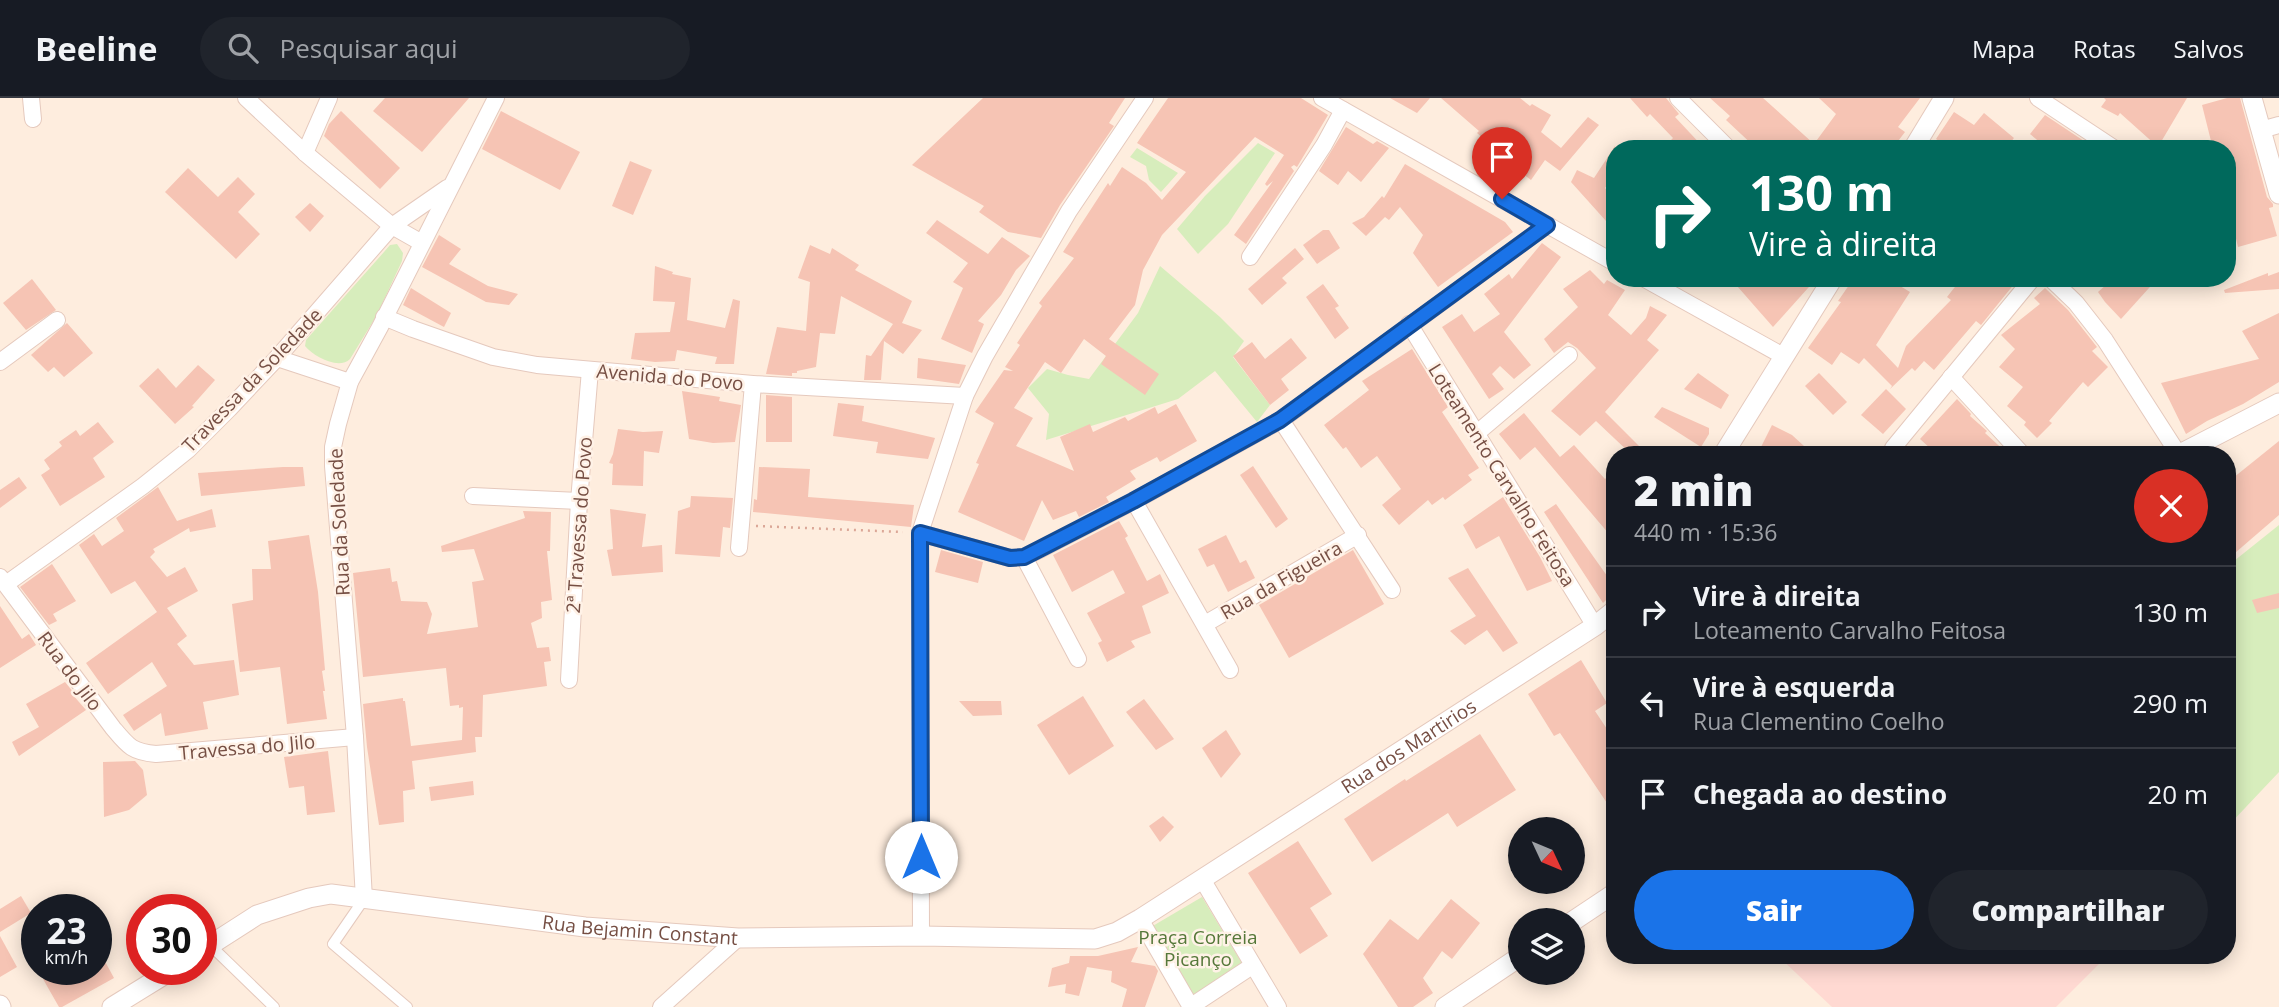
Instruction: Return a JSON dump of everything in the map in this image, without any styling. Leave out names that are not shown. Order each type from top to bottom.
[{"type":"street","points":[[31,98],[33,119]]},
{"type":"street","points":[[246,98],[305,153],[392,226],[422,243]]},
{"type":"street","points":[[305,153],[329,98]]},
{"type":"street","name":"Rua da Soledade","points":[[364,899],[355,737],[333,447],[350,382],[496,98]]},
{"type":"street","points":[[921,936],[920,533],[965,396],[985,356],[1069,211],[1145,98]]},
{"type":"street","points":[[1322,98],[1606,258]]},
{"type":"street","points":[[1678,98],[1720,140]]},
{"type":"street","points":[[1918,140],[1944,98]]},
{"type":"street","points":[[2038,98],[2101,140]]},
{"type":"street","points":[[2252,98],[2270,127],[2279,194]]},
{"type":"street","points":[[1250,257],[1324,145],[1343,110]]},
{"type":"street","name":"Travessa da Soledade","points":[[3,581],[143,486],[188,450],[277,358],[392,226],[450,186]]},
{"type":"street","points":[[920,533],[1010,558],[1024,557],[1280,420],[1547,225]]},
{"type":"street","points":[[1659,287],[1785,357]]},
{"type":"street","points":[[1729,446],[1828,287]]},
{"type":"street","points":[[1895,446],[2026,287]]},
{"type":"street","points":[[2059,287],[2076,303],[2105,340],[2173,446]]},
{"type":"street","name":"Avenida do Povo","points":[[384,317],[493,357],[537,365],[753,384],[965,396]]},
{"type":"street","points":[[0,362],[57,320]]},
{"type":"street","name":"Loteamento Carvalho Feitosa","points":[[1409,324],[1595,626]]},
{"type":"street","points":[[1477,433],[1569,355]]},
{"type":"street","points":[[277,358],[350,382]]},
{"type":"street","name":"2ª Travessa do Povo","points":[[569,680],[579,501],[590,370]]},
{"type":"street","points":[[1951,377],[2015,446]]},
{"type":"street","points":[[739,548],[753,384]]},
{"type":"street","points":[[2196,446],[2279,403]]},
{"type":"street","name":"Rua da Figueira","points":[[1280,420],[1392,590]]},
{"type":"street","points":[[472,496],[579,501]]},
{"type":"street","points":[[1133,501],[1230,670]]},
{"type":"street","name":"Rua da Figueira","points":[[1205,624],[1358,536]]},
{"type":"street","points":[[1024,557],[1077,659]]},
{"type":"street","name":"Rua do Jilo","points":[[3,581],[113,728],[127,745],[139,753]]},
{"type":"street","name":"Rua dos Martirios","points":[[1095,939],[1117,932],[1140,919],[1606,617]]},
{"type":"street","name":"Travessa do Jilo","points":[[139,753],[156,754],[355,737]]},
{"type":"street","points":[[1202,879],[1278,1007]]},
{"type":"street","name":"Rua Bejamin Constant","points":[[217,941],[257,915],[296,901],[331,894],[585,926],[738,938],[921,936],[1095,939]]},
{"type":"street","points":[[364,899],[333,944],[407,1007]]},
{"type":"street","points":[[1585,913],[1606,899]]},
{"type":"street","points":[[1140,919],[1190,1007],[1252,966]]},
{"type":"street","points":[[665,1006],[738,938]]},
{"type":"street","points":[[217,958],[274,1007]]},
{"type":"street","points":[[1444,1007],[1508,965]]},
{"type":"street","points":[[112,1007],[148,985]]},
{"type":"path","points":[[741,525],[920,533]]},
{"type":"shaded area","points":[[1786,964],[2099,964],[2056,1007],[1832,1007]]},
{"type":"green space","points":[[1258,143],[1275,153],[1228,224],[1198,254],[1177,229],[1205,196]]},
{"type":"green space","points":[[1137,148],[1178,173],[1161,192],[1149,180],[1146,166],[1130,157]]},
{"type":"green space","points":[[397,244],[403,253],[402,261],[377,315],[350,359],[333,363],[309,350],[305,346],[306,340],[390,245]]},
{"type":"green space","points":[[1160,266],[1244,341],[1233,357],[1270,405],[1257,422],[1215,371],[1178,399],[1046,440],[1049,414],[1028,388],[1047,369],[1089,379],[1138,313]]},
{"type":"green space","points":[[2279,525],[2279,772],[2236,818],[2236,559]]},
{"type":"green space","name":"Praça Correia Picanço","points":[[1202,897],[1243,965],[1192,997],[1151,927]]},
{"type":"building","points":[[385,98],[469,98],[422,152],[373,111]]},
{"type":"building","points":[[983,98],[1125,98],[1109,123],[1114,126],[1060,205],[1041,238],[1008,232],[979,212],[984,206],[912,165]]},
{"type":"building","points":[[1168,98],[1301,98],[1328,115],[1297,167],[1291,167],[1294,171],[1246,244],[1234,235],[1273,181],[1267,186],[1265,184],[1284,155],[1255,137],[1162,235],[1143,270],[1135,305],[1109,339],[1159,374],[1145,395],[1101,364],[1106,356],[1084,339],[1061,373],[1045,362],[1014,408],[1033,418],[1016,446],[1074,471],[1060,437],[1090,424],[1093,432],[1125,417],[1128,421],[1155,407],[1158,414],[1176,404],[1197,441],[1160,462],[1157,457],[1130,471],[1136,479],[1106,497],[1109,502],[1079,517],[1076,511],[1053,520],[1042,500],[1024,541],[958,512],[994,423],[975,412],[1004,370],[1013,371],[1005,367],[1020,345],[1017,343],[1042,306],[1039,303],[1074,258],[1063,252],[1108,183],[1110,186],[1122,167],[1146,183],[1162,200],[1186,172],[1137,143]]},
{"type":"building","points":[[1390,98],[1430,98],[1417,113]]},
{"type":"building","points":[[1441,98],[1520,98],[1530,106],[1532,104],[1551,115],[1541,132],[1561,148],[1588,117],[1599,125],[1560,171],[1545,160],[1531,180],[1519,171],[1520,169],[1501,158],[1502,155],[1477,133],[1479,131]]},
{"type":"building","points":[[1630,98],[1666,98],[1679,114],[1675,117],[1697,140],[1671,140],[1673,138],[1650,114],[1647,117]]},
{"type":"building","points":[[1710,98],[1763,98],[1810,140],[1747,140],[1726,120],[1730,116]]},
{"type":"building","points":[[1819,98],[1920,98],[1898,127],[1905,132],[1899,140],[1817,140],[1836,114]]},
{"type":"building","points":[[2104,98],[2187,98],[2162,140],[2150,140],[2120,113],[2118,116],[2101,107],[2106,100]]},
{"type":"building","points":[[2227,98],[2240,98],[2267,197],[2273,204],[2273,207],[2269,208],[2277,236],[2238,247],[2236,140],[2211,140],[2202,105]]},
{"type":"building","points":[[341,111],[400,168],[380,189],[324,136],[329,124]]},
{"type":"building","points":[[501,111],[580,152],[560,190],[482,149]]},
{"type":"building","points":[[1954,112],[1974,125],[1984,113],[2014,138],[2012,140],[1936,139]]},
{"type":"building","points":[[2045,115],[2082,140],[2037,140],[2030,134]]},
{"type":"building","points":[[1346,127],[1373,144],[1377,141],[1389,148],[1361,182],[1348,171],[1338,185],[1319,171]]},
{"type":"building","points":[[1606,160],[1606,221],[1571,182],[1577,170],[1594,178]]},
{"type":"building","points":[[630,161],[652,170],[633,215],[612,206]]},
{"type":"building","points":[[1405,164],[1505,222],[1513,232],[1438,287],[1413,253],[1423,235],[1400,207],[1389,220],[1385,217],[1366,236],[1352,223],[1364,217],[1382,196],[1384,198]]},
{"type":"building","points":[[188,168],[218,197],[238,177],[255,194],[238,212],[260,234],[236,259],[165,192]]},
{"type":"building","points":[[310,203],[324,216],[310,232],[295,217]]},
{"type":"building","points":[[937,220],[988,254],[1002,237],[1030,256],[1016,270],[1001,295],[978,321],[984,324],[972,353],[941,339],[963,288],[953,282],[968,263],[926,233]]},
{"type":"building","points":[[1323,230],[1329,230],[1340,248],[1317,264],[1303,245]]},
{"type":"building","points":[[439,235],[461,249],[449,264],[488,286],[518,294],[509,305],[486,302],[422,267]]},
{"type":"building","points":[[1542,243],[1561,257],[1504,332],[1531,365],[1514,379],[1500,366],[1492,374],[1504,389],[1489,399],[1442,327],[1462,314],[1474,332],[1500,314],[1484,294],[1509,274],[1512,279]]},
{"type":"building","points":[[810,245],[830,254],[832,248],[859,265],[855,270],[912,301],[902,323],[922,330],[903,354],[884,341],[881,380],[864,380],[866,355],[871,356],[893,324],[841,296],[835,334],[820,333],[816,367],[797,371],[792,373],[792,376],[766,374],[777,327],[806,331],[810,282],[798,278]]},
{"type":"building","points":[[1295,248],[1304,259],[1282,278],[1287,283],[1262,305],[1248,289]]},
{"type":"building","points":[[655,266],[673,272],[672,274],[691,278],[687,320],[725,328],[733,299],[740,301],[734,364],[715,364],[717,357],[677,350],[675,361],[631,359],[635,333],[670,332],[675,302],[653,301]]},
{"type":"building","points":[[1590,270],[1604,284],[1606,281],[1606,287],[1620,287],[1625,290],[1608,315],[1631,335],[1646,318],[1650,306],[1667,315],[1647,340],[1659,350],[1605,412],[1639,446],[1622,446],[1596,421],[1580,436],[1551,411],[1596,368],[1568,342],[1554,353],[1544,339],[1578,307],[1563,289]]},
{"type":"building","points":[[2279,272],[2279,289],[2225,293],[2224,290],[2268,273],[2268,276]]},
{"type":"building","points":[[32,279],[56,310],[26,330],[3,303]]},
{"type":"building","points":[[1323,284],[1339,306],[1335,308],[1349,328],[1335,339],[1306,297]]},
{"type":"building","points":[[1738,287],[1809,287],[1773,327]]},
{"type":"building","points":[[1848,287],[1902,287],[1910,292],[1876,345],[1898,368],[1906,346],[1951,300],[1947,297],[1955,287],[2012,287],[1981,325],[1976,321],[1934,370],[1924,361],[1915,371],[1912,368],[1890,389],[1892,386],[1864,358],[1859,364],[1841,352],[1832,365],[1808,348],[1841,302],[1838,301]]},
{"type":"building","points":[[2104,287],[2150,287],[2121,319],[2098,292]]},
{"type":"building","points":[[411,288],[451,313],[444,327],[403,305]]},
{"type":"building","points":[[2045,288],[2068,310],[2097,347],[2092,351],[2108,367],[2088,387],[2083,382],[2037,438],[2024,425],[2026,422],[2007,406],[2023,387],[1999,367],[2015,349],[2001,335],[2040,304],[2034,298]]},
{"type":"building","points":[[2279,313],[2279,382],[2186,434],[2161,383],[2259,359],[2242,331]]},
{"type":"building","points":[[67,323],[93,353],[64,377],[54,367],[48,372],[31,355]]},
{"type":"building","points":[[1291,338],[1307,358],[1281,379],[1289,390],[1270,405],[1233,356],[1252,342],[1265,359]]},
{"type":"building","points":[[1412,349],[1448,407],[1442,412],[1479,468],[1468,475],[1472,480],[1445,500],[1443,497],[1432,505],[1428,500],[1399,525],[1382,505],[1401,489],[1377,456],[1361,468],[1346,447],[1343,449],[1324,425],[1369,390],[1362,381]]},
{"type":"building","points":[[918,358],[966,365],[959,384],[917,378]]},
{"type":"building","points":[[198,365],[215,380],[192,406],[194,407],[175,424],[139,386],[158,368],[176,388]]},
{"type":"building","points":[[1698,373],[1729,395],[1721,409],[1684,389]]},
{"type":"building","points":[[1819,373],[1847,402],[1833,415],[1805,386]]},
{"type":"building","points":[[1886,389],[1906,409],[1883,434],[1861,415]]},
{"type":"building","points":[[682,391],[720,397],[719,401],[741,405],[735,442],[713,443],[689,439]]},
{"type":"building","points":[[766,395],[792,397],[792,442],[766,442]]},
{"type":"building","points":[[1957,399],[1999,446],[1928,446],[1920,439]]},
{"type":"building","points":[[838,403],[864,406],[862,421],[935,438],[928,459],[876,453],[878,442],[833,436]]},
{"type":"building","points":[[1662,407],[1709,428],[1709,434],[1699,446],[1654,417]]},
{"type":"building","points":[[1524,413],[1560,457],[1574,445],[1606,478],[1606,530],[1535,447],[1520,460],[1499,434]]},
{"type":"building","points":[[98,422],[114,442],[93,458],[105,477],[60,506],[41,475],[50,469],[44,460],[62,446],[59,442],[76,430],[80,436]]},
{"type":"building","points":[[1772,425],[1792,435],[1804,446],[1762,446]]},
{"type":"building","points":[[618,429],[663,431],[659,453],[644,451],[643,486],[612,485],[613,464],[609,463]]},
{"type":"building","points":[[2279,441],[2279,515],[2236,552],[2236,476]]},
{"type":"building","points":[[1253,466],[1288,519],[1276,528],[1240,475]]},
{"type":"building","points":[[303,467],[305,486],[201,496],[198,473]]},
{"type":"building","points":[[759,467],[810,469],[808,497],[914,505],[911,527],[753,512],[754,499],[757,500]]},
{"type":"building","points":[[19,477],[27,488],[0,508],[0,490]]},
{"type":"building","points":[[158,487],[177,521],[212,509],[216,527],[190,532],[189,528],[153,549],[155,552],[150,557],[167,577],[185,567],[198,591],[167,608],[187,636],[177,644],[194,665],[234,660],[239,695],[203,702],[208,729],[165,736],[161,713],[134,731],[123,715],[167,686],[152,662],[108,694],[86,663],[157,612],[135,581],[111,594],[79,545],[94,534],[102,546],[124,531],[116,518]]},
{"type":"building","points":[[691,496],[733,498],[730,528],[723,527],[720,557],[675,554],[678,511],[690,507]]},
{"type":"building","points":[[1503,497],[1552,581],[1527,591],[1499,536],[1476,549],[1463,525]]},
{"type":"building","points":[[1556,504],[1606,574],[1606,600],[1603,603],[1544,512]]},
{"type":"building","points":[[610,509],[646,514],[642,547],[662,545],[663,572],[612,576],[607,550],[613,549]]},
{"type":"building","points":[[523,511],[551,512],[550,551],[547,551],[552,600],[541,602],[542,618],[531,623],[537,648],[549,647],[551,661],[544,662],[547,686],[483,695],[482,737],[475,737],[476,752],[412,761],[415,789],[403,791],[404,822],[379,825],[363,704],[403,698],[411,746],[462,740],[463,707],[450,706],[446,668],[363,677],[353,573],[390,568],[392,582],[397,581],[401,601],[427,602],[432,614],[427,634],[478,627],[472,582],[484,580],[474,549],[442,552],[441,546],[525,518]]},
{"type":"building","points":[[1119,521],[1147,581],[1160,574],[1169,593],[1142,606],[1151,633],[1131,641],[1135,647],[1107,662],[1098,643],[1102,641],[1087,613],[1125,593],[1113,570],[1072,592],[1053,555]]},
{"type":"building","points":[[309,535],[318,592],[327,719],[287,724],[280,667],[240,672],[232,604],[253,600],[252,569],[271,569],[268,541]]},
{"type":"building","points":[[1226,535],[1240,563],[1246,560],[1255,578],[1228,592],[1214,564],[1207,567],[1198,549]]},
{"type":"building","points":[[941,550],[983,562],[978,583],[935,572]]},
{"type":"building","points":[[1353,550],[1384,604],[1289,658],[1259,605]]},
{"type":"building","points":[[52,564],[76,601],[53,614],[57,621],[49,625],[20,587]]},
{"type":"building","points":[[1468,568],[1518,643],[1503,652],[1487,630],[1465,645],[1450,631],[1476,616],[1448,578]]},
{"type":"building","points":[[2279,593],[2279,608],[2257,613],[2252,600]]},
{"type":"building","points":[[0,606],[22,639],[29,634],[36,645],[0,668]]},
{"type":"building","points":[[1581,660],[1606,701],[1595,711],[1606,728],[1606,802],[1560,733],[1554,736],[1528,694]]},
{"type":"building","points":[[65,682],[86,710],[19,756],[12,742],[39,727],[26,704]]},
{"type":"building","points":[[1083,696],[1114,746],[1069,775],[1037,725]]},
{"type":"building","points":[[1144,699],[1174,739],[1156,750],[1126,712]]},
{"type":"building","points":[[959,701],[1001,701],[1002,715],[973,716]]},
{"type":"building","points":[[1226,730],[1241,754],[1221,778],[1202,748]]},
{"type":"building","points":[[1480,734],[1516,790],[1457,827],[1448,813],[1372,862],[1344,819]]},
{"type":"building","points":[[328,751],[335,812],[307,815],[304,786],[289,788],[284,757]]},
{"type":"building","points":[[135,761],[143,770],[147,795],[129,810],[104,817],[103,762]]},
{"type":"building","points":[[473,781],[474,795],[431,801],[429,787]]},
{"type":"building","points":[[1163,816],[1174,827],[1160,842],[1149,826]]},
{"type":"building","points":[[1298,841],[1332,894],[1310,908],[1328,936],[1300,954],[1248,873]]},
{"type":"building","points":[[21,896],[21,919],[0,932],[0,909]]},
{"type":"building","points":[[1451,899],[1480,923],[1452,959],[1442,951],[1423,978],[1433,993],[1413,1007],[1398,1007],[1363,954],[1390,919],[1418,940]]},
{"type":"building","points":[[0,936],[17,967],[0,977]]},
{"type":"building","points":[[1138,947],[1131,962],[1155,966],[1158,971],[1145,1007],[1122,1007],[1127,989],[1111,982],[1112,971],[1087,967],[1079,996],[1065,993],[1066,984],[1048,987],[1052,968],[1069,963],[1070,956],[1098,956]]},
{"type":"building","points":[[46,985],[101,985],[62,1007],[59,1007]]},
{"type":"route","points":[[921,857],[920,533],[1010,558],[1024,557],[1280,420],[1547,225],[1502,199]]}]
